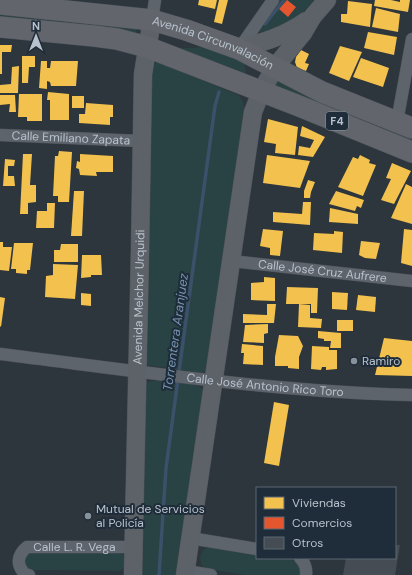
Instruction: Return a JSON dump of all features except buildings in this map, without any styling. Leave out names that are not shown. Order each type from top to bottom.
[{"type":"highway","name":"Avenida Circunvalación","points":[[0,4],[152,20],[203,35],[239,49],[322,92],[405,125]]},
{"type":"highway","name":"F4","points":[[0,27],[117,39],[147,47],[412,152]]},
{"type":"main road","points":[[186,573],[253,112],[261,92],[275,67],[303,33],[327,0]]},
{"type":"main road","points":[[239,49],[289,32],[314,16]]},
{"type":"main road","name":"Avenida Melchor Urquidi","points":[[133,575],[143,74],[152,20]]},
{"type":"street","points":[[152,20],[155,0]]},
{"type":"street","points":[[239,49],[273,0]]},
{"type":"street","points":[[405,125],[412,45]]},
{"type":"street","name":"Calle Emiliano Zapata","points":[[0,134],[141,141]]},
{"type":"street","name":"Calle José Cruz Aufrere","points":[[232,261],[412,281]]},
{"type":"street","name":"Calle José Antonio Rico Toro","points":[[0,354],[213,381],[359,394],[412,395]]},
{"type":"street","points":[[190,538],[256,549]]},
{"type":"street","name":"Calle L. R. Vega","points":[[29,575],[25,574],[21,570],[18,560],[22,550],[27,547],[133,547]]},
{"type":"street","points":[[301,559],[305,562],[306,575]]},
{"type":"street","points":[[186,573],[211,575]]},
{"type":"green space","points":[[279,0],[314,0],[301,14],[289,23],[275,29],[255,33]]},
{"type":"green space","points":[[0,14],[137,27],[136,33],[0,19]]},
{"type":"green space","points":[[205,47],[244,62],[246,72],[244,77],[168,49]]},
{"type":"green space","points":[[158,62],[238,95],[243,101],[244,108],[208,369],[203,373],[146,365],[150,77],[153,64]]},
{"type":"green space","points":[[279,79],[412,137],[412,144],[274,89]]},
{"type":"green space","points":[[152,381],[172,381],[194,384],[204,390],[177,575],[139,575],[143,385]]},
{"type":"green space","points":[[209,547],[256,553],[256,559],[288,559],[297,563],[300,568],[300,575],[246,575],[206,569],[201,564],[200,557],[203,550]]},
{"type":"green space","points":[[26,552],[120,552],[125,556],[125,567],[120,571],[28,570],[25,569],[23,555]]},
{"type":"waterway","name":"Torrentera Aranjuez","points":[[265,24],[284,0]]},
{"type":"waterway","name":"Torrentera Aranjuez","points":[[159,575],[166,468],[215,106],[219,92]]},
{"type":"place","name":"Ramiro","points":[[354,361]]},
{"type":"place","name":"Mutual de Servicios al Policía","points":[[88,516]]}]
